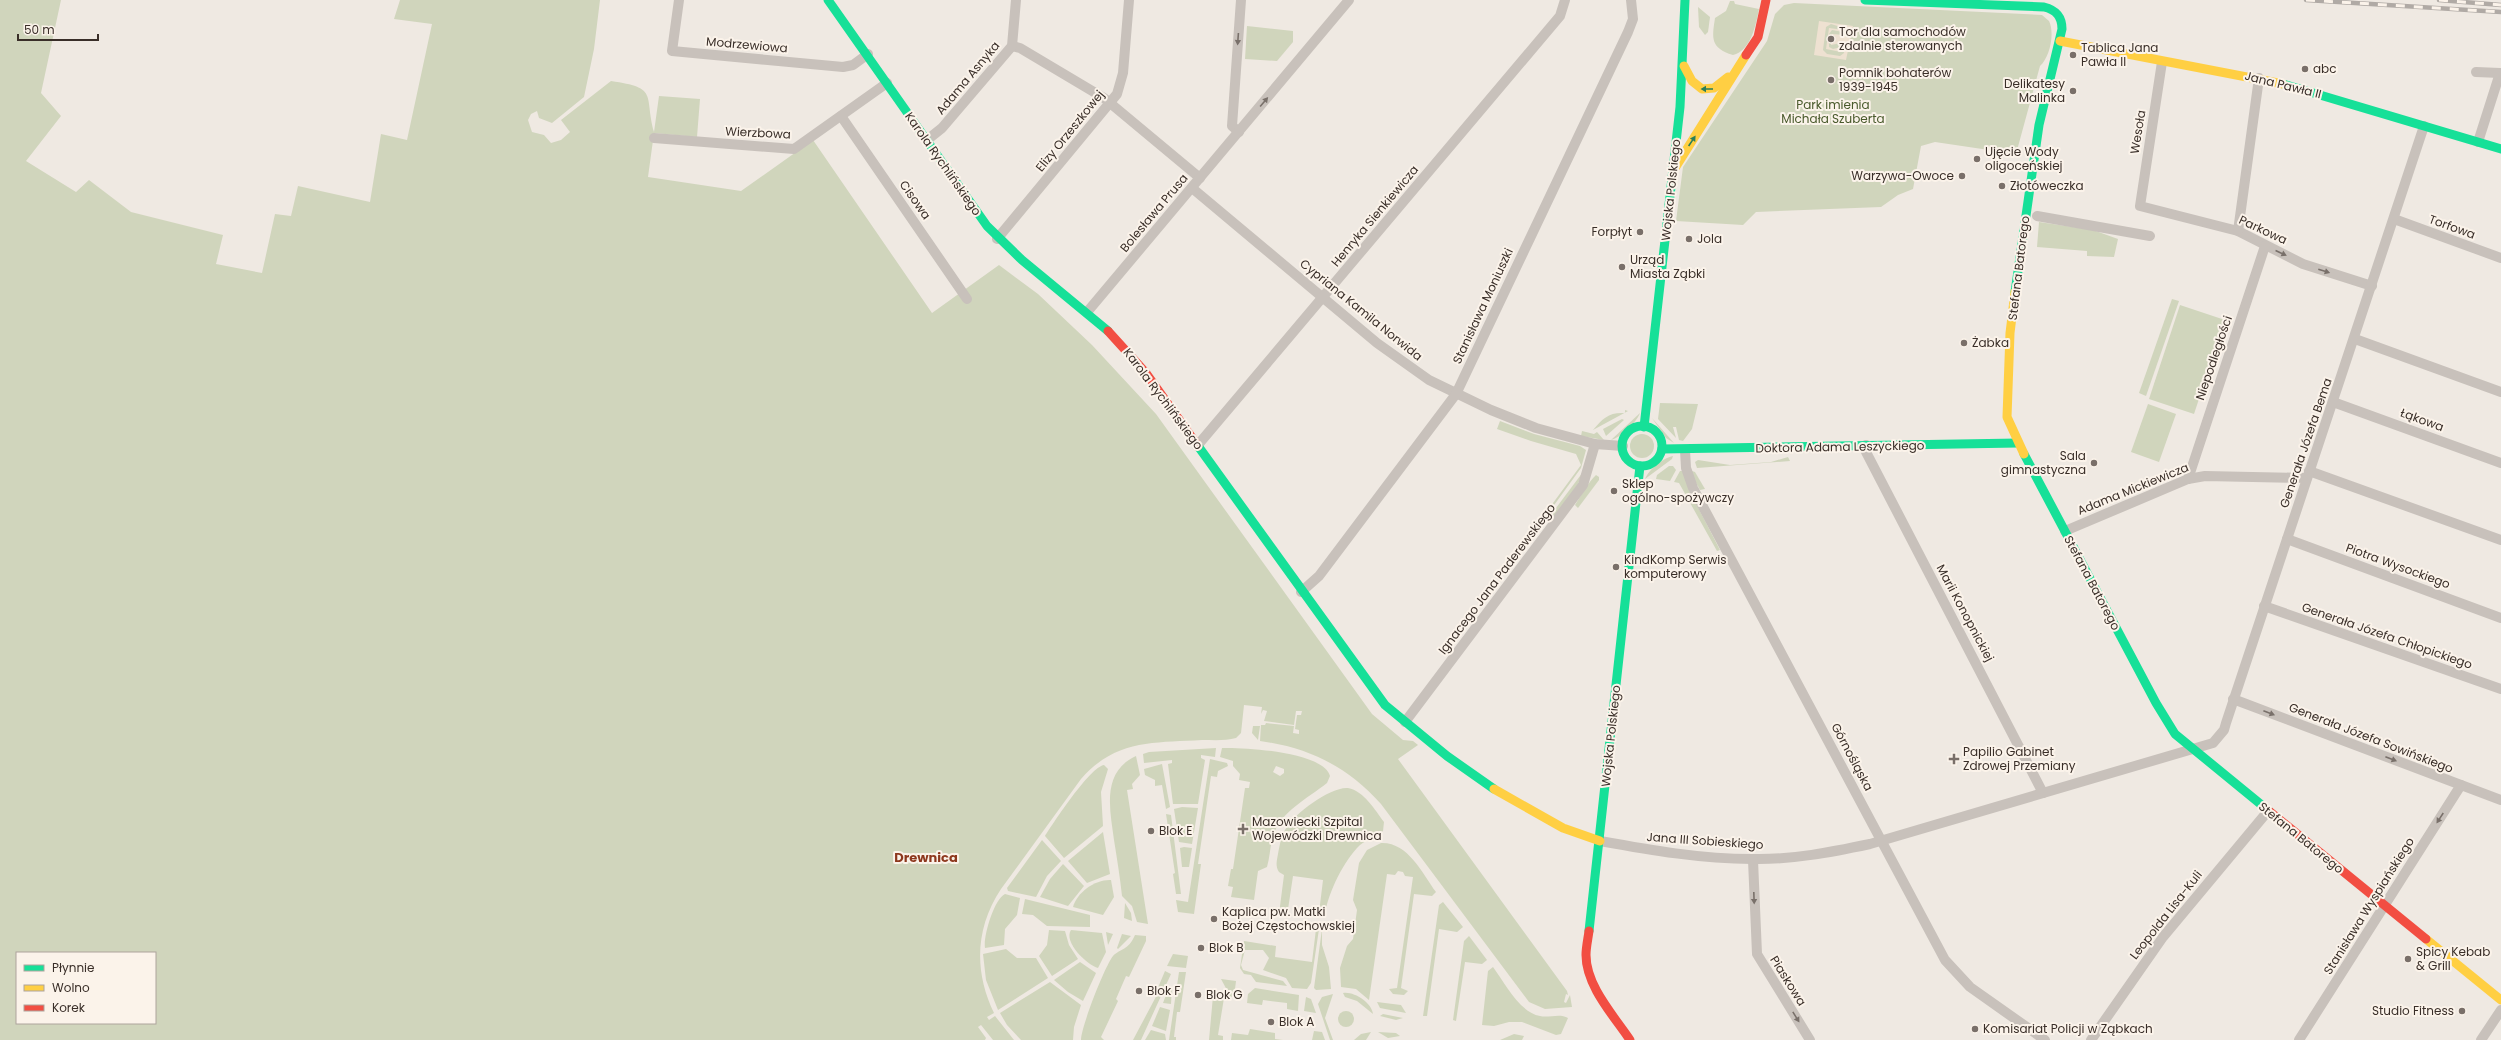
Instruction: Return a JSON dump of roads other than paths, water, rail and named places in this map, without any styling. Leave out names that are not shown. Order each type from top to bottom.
[{"type":"street","name":"Modrzewiowa","points":[[679,0],[672,52],[843,67],[853,65],[868,54]]},
{"type":"street","name":"Karola Rychlińskiego","points":[[828,0],[868,54],[997,238],[1088,311],[1114,336],[1146,373],[1376,695],[1404,722]]},
{"type":"street","name":"Adama Asnyka","points":[[927,140],[942,128],[1012,46],[1016,0]]},
{"type":"street","name":"Elizy Orzeszkowej","points":[[997,238],[1111,104],[1121,84],[1129,0]]},
{"type":"street","points":[[1239,132],[1232,126],[1241,0]]},
{"type":"street","name":"Bolesława Prusa","points":[[1088,311],[1349,0]]},
{"type":"street","name":"Henryka Sienkiewicza","points":[[1197,446],[1324,298],[1560,16],[1565,0]]},
{"type":"street","name":"Stanisława Moniuszki","points":[[1301,592],[1319,576],[1456,394],[1629,28],[1633,15],[1631,0]]},
{"type":"street","name":"Wojska Polskiego","points":[[1644,427],[1683,64],[1685,0]]},
{"type":"street","points":[[1672,174],[1737,68],[1758,37],[1766,0]]},
{"type":"street","name":"Stefana Batorego","points":[[1865,0],[2044,7],[2054,10],[2060,16],[2063,22],[2060,41],[2036,142],[2010,333],[2007,417],[2018,443],[2170,728],[2191,749],[2501,1000]]},
{"type":"street","name":"Jana Pawła II","points":[[2060,41],[2162,62],[2259,78],[2301,88],[2501,149]]},
{"type":"street","points":[[1012,46],[1020,48],[1111,104],[1200,178]]},
{"type":"street","name":"Wesoła","points":[[2140,206],[2162,62]]},
{"type":"street","points":[[1683,64],[1692,83],[1705,90],[1720,86],[1737,68]]},
{"type":"street","points":[[2476,72],[2500,73],[2478,142]]},
{"type":"street","points":[[2238,231],[2259,78]]},
{"type":"street","name":"Wierzbowa","points":[[654,138],[794,149],[887,83]]},
{"type":"street","name":"Cisowa","points":[[841,116],[967,299]]},
{"type":"street","name":"Generała Józefa Bema","points":[[2191,749],[2205,746],[2219,736],[2224,730],[2308,474],[2355,339],[2424,126]]},
{"type":"street","name":"Cypriana Kamila Norwida","points":[[1192,188],[1408,366],[1456,394],[1536,428],[1595,444],[1623,446]]},
{"type":"street","name":"Parkowa","points":[[2140,206],[2238,231],[2304,264],[2372,286]]},
{"type":"street","points":[[2037,216],[2150,236]]},
{"type":"street","name":"Torfowa","points":[[2394,219],[2501,258]]},
{"type":"street","name":"Niepodległości","points":[[2188,479],[2266,246]]},
{"type":"street","points":[[2355,339],[2501,392]]},
{"type":"street","name":"Łąkowa","points":[[2333,402],[2501,463]]},
{"type":"street","points":[[1644,427],[1652,429],[1659,436],[1662,450],[1653,463],[1640,466],[1626,457],[1623,446],[1625,437],[1631,431],[1644,427]]},
{"type":"street","name":"Doktora Adama Leszyckiego","points":[[1662,450],[2018,443]]},
{"type":"street","name":"Ignacego Jana Paderewskiego","points":[[1404,722],[1583,485],[1595,444]]},
{"type":"street","name":"Marii Konopnickiej","points":[[1866,445],[1866,452],[2044,793]]},
{"type":"street","name":"Górnośląska","points":[[1685,450],[1686,468],[1693,488],[1945,960],[1954,972],[1970,987],[2045,1040]]},
{"type":"street","name":"Wojska Polskiego","points":[[1630,1040],[1588,971],[1586,956],[1600,841],[1640,466]]},
{"type":"street","name":"Adama Mickiewicza","points":[[2065,531],[2188,479],[2205,476],[2308,474],[2501,540]]},
{"type":"street","name":"Piotra Wysockiego","points":[[2287,539],[2501,618]]},
{"type":"street","name":"Generała Józefa Chłopickiego","points":[[2264,606],[2501,690]]},
{"type":"street","name":"Generała Józefa Sowińskiego","points":[[2233,699],[2501,800]]},
{"type":"street","name":"Jana III Sobieskiego","points":[[1404,722],[1462,765],[1532,811],[1564,828],[1600,841],[1652,851],[1753,860],[1832,852],[1881,841],[2191,749]]},
{"type":"street","name":"Stanisława Wyspiańskiego","points":[[2299,1040],[2461,786]]},
{"type":"street","name":"Leopolda Lisa-Kuli","points":[[2091,1040],[2162,937],[2268,811]]},
{"type":"street","name":"Piaskowa","points":[[1753,860],[1757,954],[1810,1040]]},
{"type":"street","points":[[2482,1040],[2501,1010]]},
{"type":"railway","points":[[2306,0],[2501,12]]},
{"type":"railway","points":[[2439,0],[2501,5]]},
{"type":"place","name":"Tor dla samochodów zdalnie sterowanych","points":[[1831,39]]},
{"type":"place","name":"Tablica Jana Pawła II","points":[[2073,55]]},
{"type":"place","name":"abc","points":[[2305,69]]},
{"type":"place","name":"Pomnik bohaterów 1939-1945","points":[[1831,80]]},
{"type":"place","name":"Delikatesy Malinka","points":[[2073,91]]},
{"type":"place","name":"Ujęcie Wody oligoceńskiej","points":[[1977,159]]},
{"type":"place","name":"Warzywa-Owoce","points":[[1962,176]]},
{"type":"place","name":"Złotóweczka","points":[[2002,186]]},
{"type":"place","name":"Forpłyt","points":[[1640,232]]},
{"type":"place","name":"Jola","points":[[1689,239]]},
{"type":"place","name":"Urząd Miasta Ząbki","points":[[1622,267]]},
{"type":"place","name":"Żabka","points":[[1964,343]]},
{"type":"place","name":"Sala gimnastyczna","points":[[2094,463]]},
{"type":"place","name":"Sklep ogólno-spożywczy","points":[[1614,491]]},
{"type":"place","name":"KindKomp Serwis komputerowy","points":[[1616,567]]},
{"type":"place","name":"Papilio Gabinet Zdrowej Przemiany","points":[[1954,759]]},
{"type":"place","name":"Mazowiecki Szpital Wojewódzki Drewnica","points":[[1243,829]]},
{"type":"place","name":"Blok E","points":[[1151,831]]},
{"type":"place","name":"Kaplica pw. Matki Bożej Częstochowskiej","points":[[1214,919]]},
{"type":"place","name":"Blok B","points":[[1201,948]]},
{"type":"place","name":"Spicy Kebab & Grill","points":[[2408,959]]},
{"type":"place","name":"Blok F","points":[[1139,991]]},
{"type":"place","name":"Blok G","points":[[1198,995]]},
{"type":"place","name":"Studio Fitness","points":[[2462,1011]]},
{"type":"place","name":"Blok A","points":[[1271,1022]]},
{"type":"place","name":"Komisariat Policji w Ząbkach","points":[[1975,1029]]},
{"type":"district","name":"Drewnica","points":[[926,857]]},
{"type":"park label","name":"Park imienia Michała Szuberta","points":[[1833,112]]}]
